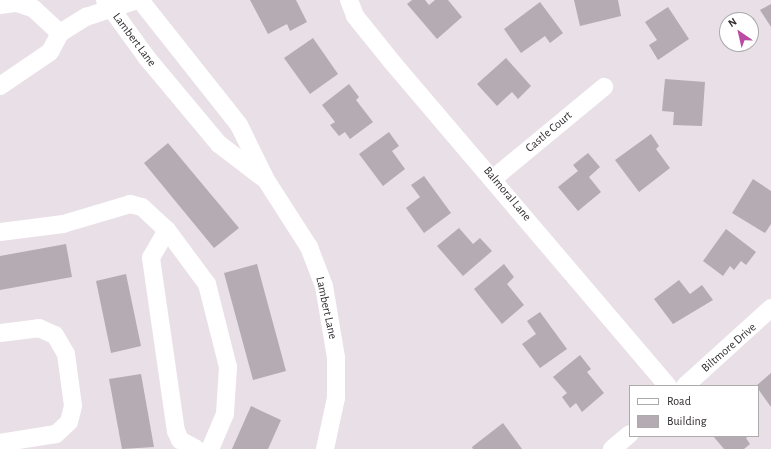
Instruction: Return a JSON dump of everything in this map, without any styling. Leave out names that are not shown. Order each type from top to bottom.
[{"type":"street","points":[[0,86],[50,52],[60,33],[108,4],[138,0]]},
{"type":"street","name":"Lambert Lane","points":[[138,0],[239,125],[266,180],[309,247],[324,286],[336,358],[336,398],[326,449]]},
{"type":"street","name":"Balmoral Lane","points":[[348,0],[355,16],[392,62],[494,178],[667,385]]},
{"type":"street","points":[[0,6],[17,3],[34,9],[60,33]]},
{"type":"street","name":"Lambert Lane","points":[[108,4],[219,144],[266,180]]},
{"type":"street","name":"Castle Court","points":[[494,178],[604,87]]},
{"type":"street","points":[[0,232],[68,222],[130,204],[142,207],[167,230],[207,284],[228,366],[225,414],[210,449]]},
{"type":"street","points":[[167,230],[151,258],[176,431],[180,440],[196,449]]},
{"type":"street","name":"Biltmore Drive","points":[[686,385],[771,308]]},
{"type":"street","points":[[0,333],[39,328],[55,335],[66,354],[73,406],[69,422],[56,434],[0,443]]},
{"type":"street","points":[[612,449],[629,435]]},
{"type":"building","points":[[250,0],[296,0],[307,22],[290,31],[287,24],[268,34]]},
{"type":"building","points":[[412,0],[425,0],[429,5],[435,0],[448,0],[462,17],[437,39],[407,4]]},
{"type":"building","points":[[574,0],[618,0],[621,16],[580,26]]},
{"type":"building","points":[[540,2],[563,33],[550,43],[545,36],[521,53],[504,29]]},
{"type":"building","points":[[771,4],[771,27],[760,10]]},
{"type":"building","points":[[668,7],[689,39],[658,60],[649,45],[657,40],[645,22]]},
{"type":"building","points":[[313,38],[338,74],[310,94],[284,58]]},
{"type":"building","points":[[506,58],[531,86],[518,99],[512,92],[497,106],[477,84]]},
{"type":"building","points":[[665,79],[705,82],[702,126],[673,125],[674,112],[662,111]]},
{"type":"building","points":[[349,84],[359,97],[356,100],[373,122],[350,139],[345,132],[339,136],[330,125],[335,122],[322,105]]},
{"type":"building","points":[[389,132],[399,146],[392,151],[405,169],[383,186],[359,154]]},
{"type":"building","points":[[651,134],[659,146],[656,149],[670,168],[639,192],[615,160]]},
{"type":"building","points":[[168,143],[239,228],[214,248],[144,163]]},
{"type":"building","points":[[588,153],[600,167],[589,177],[601,192],[578,211],[558,187],[578,171],[573,165]]},
{"type":"building","points":[[424,176],[451,213],[424,233],[406,208],[420,197],[411,185]]},
{"type":"building","points":[[753,179],[771,191],[771,224],[765,233],[732,213]]},
{"type":"building","points":[[459,228],[473,244],[480,238],[492,251],[463,276],[437,246]]},
{"type":"building","points":[[726,229],[756,252],[746,265],[741,261],[734,270],[730,266],[723,276],[703,261]]},
{"type":"building","points":[[66,244],[72,277],[0,290],[0,256]]},
{"type":"building","points":[[257,264],[286,371],[253,380],[224,273]]},
{"type":"building","points":[[504,264],[514,277],[507,284],[524,305],[502,324],[474,289]]},
{"type":"building","points":[[126,274],[141,346],[111,353],[96,281]]},
{"type":"building","points":[[679,280],[690,294],[702,285],[713,300],[673,324],[654,299]]},
{"type":"building","points":[[540,312],[567,349],[540,368],[522,344],[536,334],[527,321]]},
{"type":"building","points":[[580,355],[591,369],[587,372],[604,393],[582,412],[576,403],[570,408],[562,397],[567,393],[553,377]]},
{"type":"building","points":[[771,373],[771,407],[759,390],[759,385],[757,385]]},
{"type":"building","points":[[141,374],[154,447],[122,449],[109,379]]},
{"type":"building","points":[[251,406],[281,420],[268,449],[232,449]]},
{"type":"building","points":[[503,423],[522,449],[473,449],[472,447]]},
{"type":"building","points":[[714,437],[748,437],[746,438],[750,444],[744,449],[724,449]]}]
